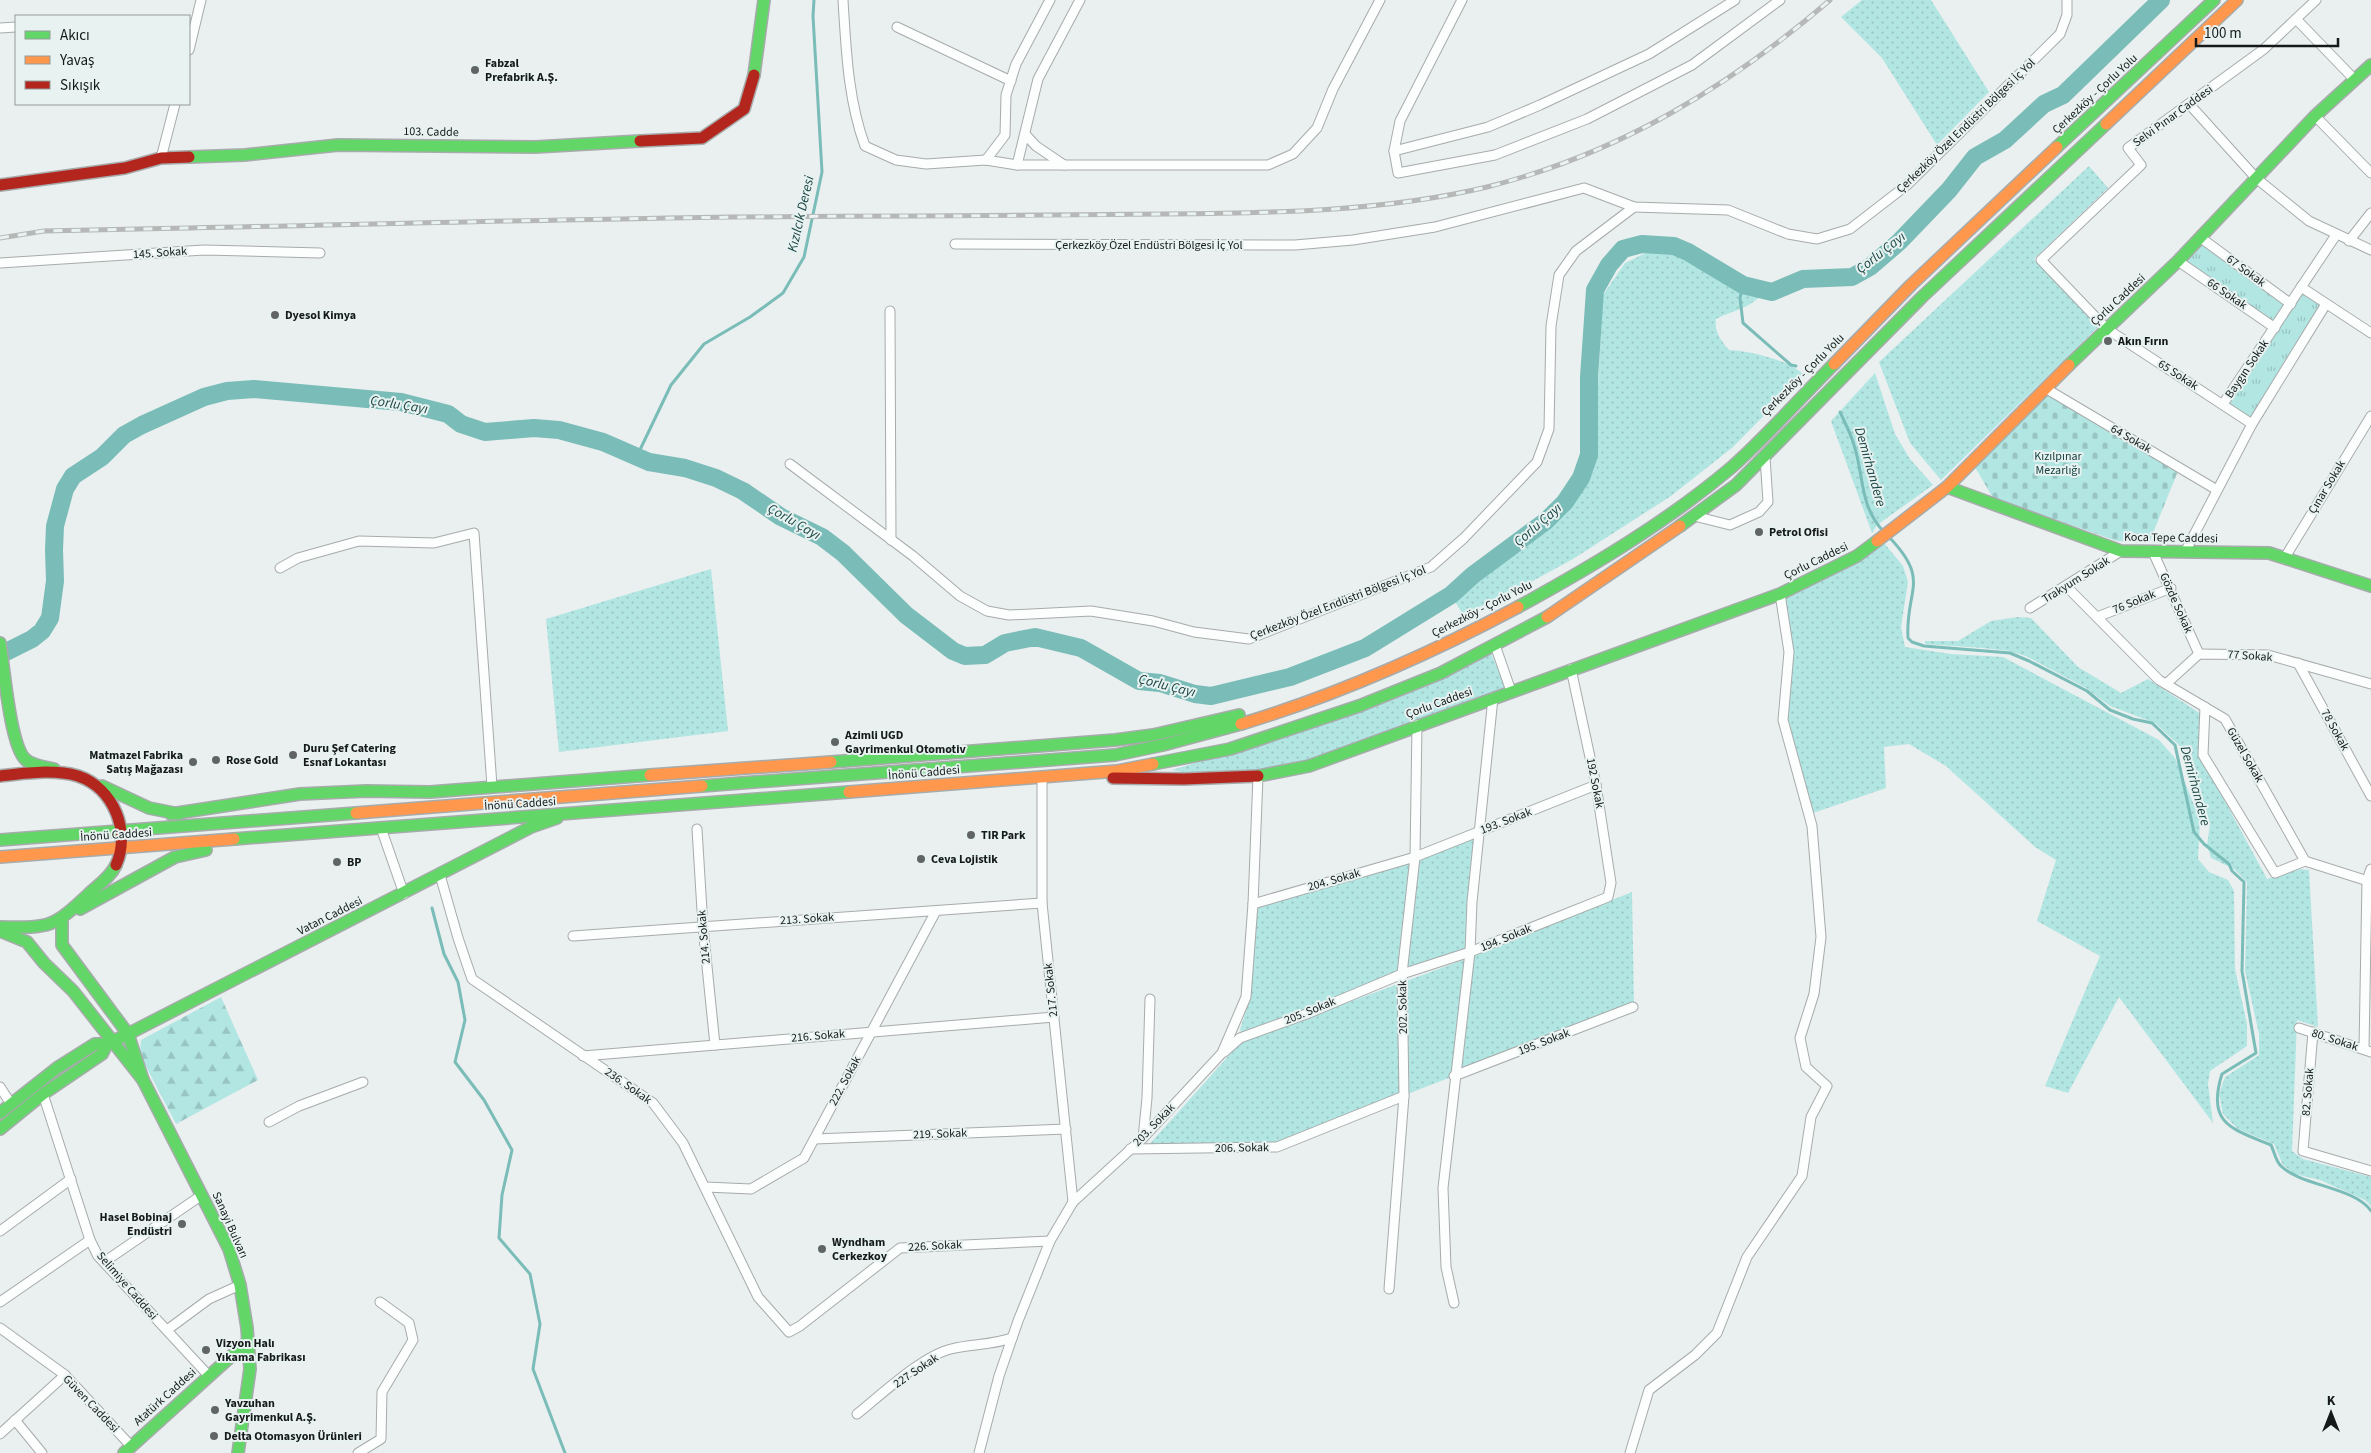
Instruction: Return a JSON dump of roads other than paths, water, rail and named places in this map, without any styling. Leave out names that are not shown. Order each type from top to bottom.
[{"type":"main road","name":"103. Cadde","points":[[0,185],[125,168],[161,158],[245,155],[338,145],[535,147],[702,138],[744,109],[753,80],[764,0]]},
{"type":"main road","name":"Çerkezköy - Çorlu Yolu","points":[[1351,685],[1432,649],[1542,594],[1597,563],[1657,524],[1725,473],[1911,285],[2214,0]]},
{"type":"main road","points":[[1042,777],[1117,771],[1230,748],[1359,706],[1441,673],[1547,618],[1736,485],[1922,296],[2237,0]]},
{"type":"main road","name":"Çorlu Caddesi","points":[[1042,777],[1184,780],[1258,776],[1310,766],[1417,725],[1780,594],[1857,556],[1947,487],[2045,388],[2201,238],[2315,116],[2371,65]]},
{"type":"main road","name":"Koca Tepe Caddesi","points":[[1947,487],[2121,551],[2269,553],[2371,586]]},
{"type":"main road","points":[[0,643],[15,739],[24,758],[39,766],[78,776],[132,802],[171,814],[305,818]]},
{"type":"main road","points":[[171,814],[300,794],[366,791],[430,792],[1115,740],[1152,735],[1250,713],[1351,685]]},
{"type":"main road","points":[[0,840],[1115,755],[1160,747],[1223,729],[1351,685]]},
{"type":"main road","points":[[0,776],[34,773],[78,776],[109,798],[119,818],[124,848],[115,869],[62,920],[62,945],[128,1034],[143,1080]]},
{"type":"main road","name":"İnönü Caddesi","points":[[0,857],[1042,777]]},
{"type":"main road","name":"Vatan Caddesi","points":[[0,1113],[57,1068],[94,1044],[110,1043],[404,894],[531,827],[566,814]]},
{"type":"main road","points":[[0,929],[48,925],[62,920],[175,857],[192,852],[306,834]]},
{"type":"main road","points":[[0,929],[27,942],[44,963],[73,991],[110,1043],[143,1080]]},
{"type":"main road","name":"Vatan Caddesi","points":[[0,1129],[43,1094],[102,1054],[110,1043]]},
{"type":"main road","name":"Sanayi Bulvarı","points":[[143,1080],[229,1249],[240,1285],[250,1369],[238,1453]]},
{"type":"main road","name":"Atatürk Caddesi","points":[[127,1450],[248,1341]]},
{"type":"street","points":[[191,29],[202,0]]},
{"type":"street","points":[[843,0],[847,60],[857,124],[865,146],[896,160],[926,164],[986,160],[1017,165],[1268,164],[1293,154],[1318,128],[1333,88],[1380,0]]},
{"type":"street","points":[[986,160],[1005,135],[1006,96],[1016,64],[1050,0]]},
{"type":"street","points":[[1017,165],[1038,79],[1080,0]]},
{"type":"street","points":[[1462,0],[1400,121],[1394,151],[1398,173],[1495,155],[1587,119],[1692,65],[1780,0]]},
{"type":"street","points":[[1394,151],[1488,127],[1540,105],[1649,54],[1735,0]]},
{"type":"street","name":"Çerkezköy Özel Endüstri Bölgesi İç Yol","points":[[955,244],[1296,245],[1353,240],[1434,228],[1584,188],[1634,207],[1728,210],[1788,234],[1817,239],[1850,229],[1907,185],[2060,34],[2067,15],[2067,0]]},
{"type":"street","name":"Selvi Pınar Caddesi","points":[[2040,260],[2141,164],[2128,148],[2190,105],[2264,48],[2316,0]]},
{"type":"street","points":[[2296,19],[2354,80]]},
{"type":"street","points":[[0,28],[15,27]]},
{"type":"street","points":[[897,27],[1011,81]]},
{"type":"street","points":[[161,158],[175,105]]},
{"type":"street","points":[[2190,105],[2256,178],[2309,221],[2371,250]]},
{"type":"street","points":[[2315,116],[2371,173]]},
{"type":"street","points":[[1025,134],[1036,146],[1065,165]]},
{"type":"street","name":"Çerkezköy Özel Endüstri Bölgesi İç Yol","points":[[790,464],[891,540],[960,596],[987,611],[1009,615],[1090,611],[1153,621],[1194,632],[1249,638],[1431,567],[1464,538],[1537,462],[1549,429],[1551,326],[1559,276],[1576,251],[1634,207]]},
{"type":"street","points":[[2349,241],[2371,213]]},
{"type":"street","name":"Baygın Sokak","points":[[2252,424],[2223,404],[2276,328],[2336,234]]},
{"type":"street","name":"67 Sokak","points":[[2201,238],[2291,304]]},
{"type":"street","name":"145. Sokak","points":[[0,263],[204,250],[320,253]]},
{"type":"street","name":"65 Sokak","points":[[2040,260],[2107,329],[2223,404]]},
{"type":"street","name":"66 Sokak","points":[[2178,261],[2276,328]]},
{"type":"street","points":[[2301,287],[2371,334]]},
{"type":"street","points":[[2185,552],[2252,424],[2326,304]]},
{"type":"street","points":[[890,311],[891,540]]},
{"type":"street","name":"64 Sokak","points":[[2045,388],[2217,490]]},
{"type":"street","name":"Çınar Sokak","points":[[2284,559],[2371,416]]},
{"type":"street","points":[[1694,516],[1730,524],[1760,512],[1768,502],[1765,457]]},
{"type":"street","points":[[280,568],[298,558],[359,541],[434,543],[474,533],[492,786]]},
{"type":"street","name":"Trakyum Sokak","points":[[2030,608],[2121,551]]},
{"type":"street","name":"Gözde Sokak","points":[[2153,552],[2199,654]]},
{"type":"street","name":"Güzel Sokak","points":[[2066,586],[2166,684],[2225,719],[2305,861]]},
{"type":"street","name":"76 Sokak","points":[[2097,617],[2170,588]]},
{"type":"street","points":[[1630,1453],[1649,1390],[1695,1355],[1717,1333],[1747,1257],[1802,1176],[1812,1117],[1827,1086],[1806,1067],[1800,1038],[1814,994],[1821,937],[1812,826],[1783,720],[1789,652],[1780,594]]},
{"type":"street","points":[[1495,645],[1511,691]]},
{"type":"street","points":[[2166,684],[2199,654]]},
{"type":"street","name":"77 Sokak","points":[[2199,654],[2268,655],[2371,684]]},
{"type":"street","name":"78 Sokak","points":[[2298,663],[2371,796]]},
{"type":"street","name":"192 Sokak","points":[[1571,669],[1596,786],[1611,882],[1608,897]]},
{"type":"street","points":[[1454,1303],[1446,1267],[1443,1188],[1454,1076],[1470,952],[1472,902],[1481,831],[1493,698]]},
{"type":"street","points":[[2205,707],[2203,755],[2274,873],[2305,861],[2369,881]]},
{"type":"street","name":"202. Sokak","points":[[1389,1289],[1404,1096],[1402,974],[1415,857],[1417,725]]},
{"type":"street","name":"203. Sokak","points":[[979,1453],[1012,1338],[1050,1241],[1073,1202],[1142,1138],[1222,1053],[1246,997],[1253,904],[1258,776]]},
{"type":"street","name":"217. Sokak","points":[[1042,777],[1042,903],[1073,1202]]},
{"type":"street","name":"193. Sokak","points":[[1415,857],[1596,786]]},
{"type":"street","points":[[381,828],[404,894]]},
{"type":"street","name":"214. Sokak","points":[[697,829],[703,927],[715,1045]]},
{"type":"street","name":"204. Sokak","points":[[1253,904],[1415,857]]},
{"type":"street","points":[[2368,1051],[2369,881],[2371,869]]},
{"type":"street","name":"236. Sokak","points":[[440,875],[472,979],[654,1103],[683,1143],[758,1297],[789,1332]]},
{"type":"street","name":"194. Sokak","points":[[1402,974],[1470,952],[1608,897]]},
{"type":"street","name":"213. Sokak","points":[[573,936],[1042,903]]},
{"type":"street","name":"222. Sokak","points":[[706,1187],[751,1189],[804,1158],[936,910]]},
{"type":"street","name":"205. Sokak","points":[[1222,1053],[1240,1038],[1309,1013],[1402,974]]},
{"type":"street","points":[[1142,1138],[1147,1098],[1150,1000]]},
{"type":"street","name":"195. Sokak","points":[[1454,1076],[1633,1007]]},
{"type":"street","name":"216. Sokak","points":[[583,1056],[1054,1017]]},
{"type":"street","name":"80. Sokak","points":[[2299,1028],[2368,1051]]},
{"type":"street","name":"82. Sokak","points":[[2313,1032],[2303,1151],[2371,1171]]},
{"type":"street","points":[[270,1122],[299,1106],[363,1082]]},
{"type":"street","points":[[0,1087],[11,1104]]},
{"type":"street","name":"Selimiye Caddesi","points":[[43,1094],[90,1240],[104,1262],[209,1376]]},
{"type":"street","name":"206. Sokak","points":[[1130,1149],[1277,1147],[1404,1096]]},
{"type":"street","name":"219. Sokak","points":[[815,1139],[1066,1129]]},
{"type":"street","points":[[0,1231],[71,1180]]},
{"type":"street","points":[[104,1262],[202,1195]]},
{"type":"street","points":[[0,1302],[90,1240]]},
{"type":"street","name":"226. Sokak","points":[[789,1332],[800,1326],[900,1248],[1050,1241]]},
{"type":"street","points":[[167,1330],[209,1299],[240,1285]]},
{"type":"street","points":[[358,1453],[381,1439],[382,1392],[413,1340],[409,1323],[380,1302]]},
{"type":"street","name":"Güven Caddesi","points":[[0,1328],[65,1375],[127,1450]]},
{"type":"street","name":"227 Sokak","points":[[856,1414],[932,1357],[951,1349],[996,1344],[1012,1338]]},
{"type":"street","points":[[0,1434],[65,1375]]},
{"type":"street","points":[[15,1420],[42,1453]]},
{"type":"waterway","name":"Kızılcık Deresi","points":[[637,456],[671,385],[704,344],[750,317],[783,293],[804,257],[822,172],[813,16],[814,0]]},
{"type":"waterway","name":"Çorlu Çayı","points":[[0,655],[32,639],[42,631],[50,618],[55,581],[55,526],[65,489],[73,476],[102,457],[124,435],[142,425],[204,397],[227,391],[254,389],[401,402],[448,414],[461,424],[485,432],[534,428],[559,430],[603,442],[649,462],[685,468],[716,478],[743,491],[781,517],[822,537],[843,553],[906,615],[953,651],[965,656],[985,655],[1005,643],[1035,637],[1081,648],[1139,681],[1160,683],[1195,694],[1211,696],[1290,677],[1365,648],[1451,595],[1473,575],[1546,521],[1565,502],[1581,478],[1589,455],[1589,377],[1595,290],[1609,265],[1623,249],[1642,244],[1674,246],[1688,252],[1743,285],[1772,292],[1803,279],[1852,277],[1870,267],[1899,242],[1949,190],[1975,157],[2005,140],[2044,104],[2063,95],[2161,0]]},
{"type":"waterway","points":[[1743,285],[1740,298],[1743,323],[1791,365],[1796,366]]},
{"type":"waterway","name":"Demirhandere","points":[[1840,412],[1854,445],[1863,490],[1870,512],[1884,532]]},
{"type":"waterway","name":"Demirhandere","points":[[1888,536],[1901,551],[1913,575],[1908,621],[1908,638],[1912,642],[1924,646],[2010,653],[2087,691],[2110,710],[2133,719],[2152,723],[2175,745],[2194,832],[2204,844],[2229,864],[2232,871],[2244,882],[2242,971],[2256,1053],[2222,1074],[2217,1104],[2220,1114],[2234,1129],[2271,1145],[2279,1164],[2290,1173],[2341,1191],[2363,1203],[2371,1211]]},
{"type":"waterway","points":[[432,908],[444,954],[458,982],[465,1020],[455,1062],[484,1100],[512,1150],[502,1195],[499,1238],[530,1274],[540,1324],[533,1369],[565,1453]]},
{"type":"railway","points":[[0,238],[44,231],[723,217],[1286,212],[1407,202],[1487,187],[1535,173],[1582,156],[1626,136],[1670,114],[1712,89],[1792,32],[1830,0]]},
{"type":"place","name":"Fabzal Prefabrik A.Ş.","points":[[475,70]]},
{"type":"place","name":"Dyesol Kimya","points":[[275,315]]},
{"type":"place","name":"Akın Fırın","points":[[2108,341]]},
{"type":"place","name":"Petrol Ofisi","points":[[1759,532]]},
{"type":"place","name":"Azimli UGD Gayrimenkul Otomotiv","points":[[835,742]]},
{"type":"place","name":"Duru Şef Catering Esnaf Lokantası","points":[[293,755]]},
{"type":"place","name":"Rose Gold","points":[[216,760]]},
{"type":"place","name":"Matmazel Fabrika Satış Mağazası","points":[[193,762]]},
{"type":"place","name":"TIR Park","points":[[971,835]]},
{"type":"place","name":"Ceva Lojistik","points":[[921,859]]},
{"type":"place","name":"BP","points":[[337,862]]},
{"type":"place","name":"Hasel Bobinaj Endüstri","points":[[182,1224]]},
{"type":"place","name":"Wyndham Cerkezkoy","points":[[822,1249]]},
{"type":"place","name":"Vizyon Halı Yıkama Fabrikası","points":[[206,1350]]},
{"type":"place","name":"Yavzuhan Gayrimenkul A.Ş.","points":[[215,1410]]},
{"type":"place","name":"Delta Otomasyon Ürünleri","points":[[214,1436]]},
{"type":"park label","name":"Kızılpınar Mezarlığı","points":[[2058,463]]}]
